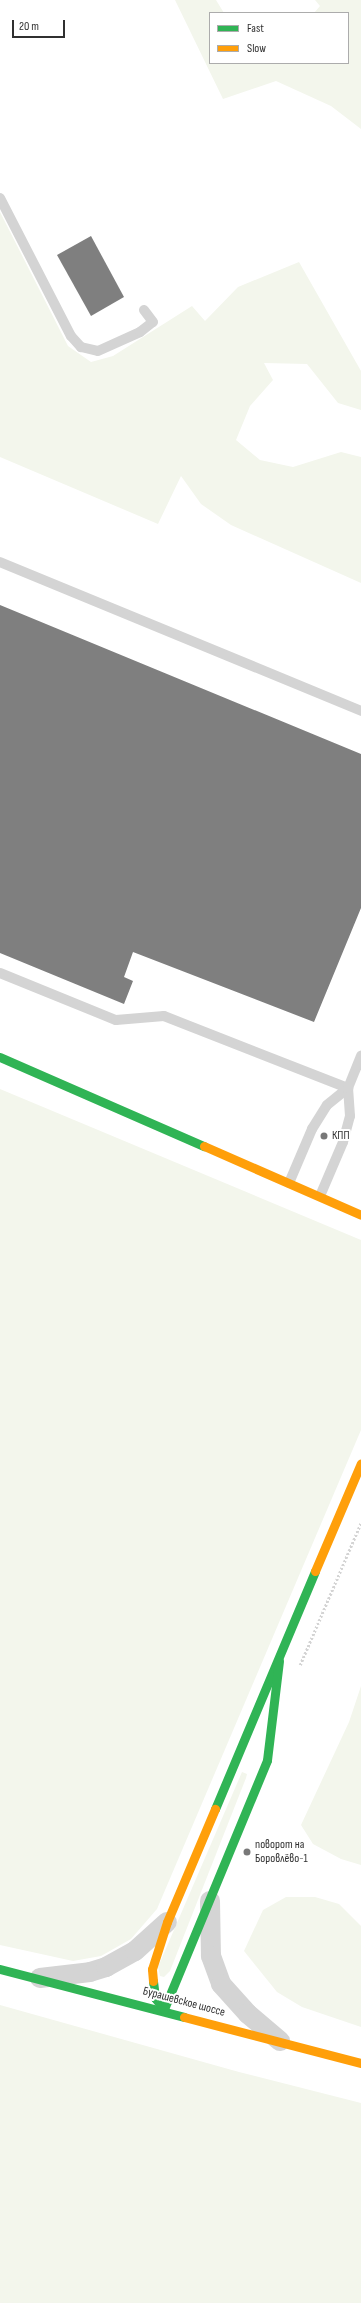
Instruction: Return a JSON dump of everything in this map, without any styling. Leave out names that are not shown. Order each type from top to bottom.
[{"type":"street","points":[[0,1057],[361,1215]]},
{"type":"street","points":[[279,1661],[267,1760],[210,1901],[164,2009],[155,1998],[152,1969],[167,1922],[279,1661],[361,1463]]},
{"type":"street","points":[[210,1901],[212,1956],[221,1984],[248,2014],[280,2041]]},
{"type":"street","points":[[40,1978],[90,1972],[106,1967],[135,1951],[167,1922]]},
{"type":"street","name":"Бурашевское шоссе","points":[[0,1969],[164,2009],[361,2063]]},
{"type":"lane","points":[[0,198],[71,336],[81,347],[98,351],[140,332],[153,322],[144,310]]},
{"type":"lane","points":[[0,562],[361,711]]},
{"type":"lane","points":[[0,973],[116,1020],[164,1016],[348,1088]]},
{"type":"lane","points":[[320,1196],[343,1142],[350,1116],[348,1088],[361,1056]]},
{"type":"lane","points":[[289,1183],[312,1129],[327,1105],[348,1088]]},
{"type":"path","points":[[298,1669],[361,1522]]},
{"type":"shaded area","points":[[175,0],[216,0],[223,12],[209,12],[209,64],[349,64],[349,12],[315,12],[320,6],[315,0],[361,0],[361,129],[331,106],[276,81],[223,99]]},
{"type":"shaded area","points":[[0,212],[68,346],[91,362],[113,356],[192,306],[205,321],[238,287],[299,262],[361,371],[361,410],[338,403],[307,364],[264,363],[273,380],[250,406],[236,440],[260,460],[293,467],[341,452],[361,457],[361,583],[231,525],[201,504],[181,476],[158,524],[0,457]]},
{"type":"shaded area","points":[[0,1089],[361,1240],[361,1430],[157,1909],[131,1939],[101,1956],[73,1961],[0,1945]]},
{"type":"shaded area","points":[[361,1686],[361,1865],[341,1859],[313,1844],[301,1825],[349,1722]]},
{"type":"shaded area","points":[[242,1772],[247,1774],[246,1778],[170,1971],[164,1977],[160,1976],[158,1967]]},
{"type":"shaded area","points":[[286,1897],[315,1897],[339,1904],[361,1926],[361,2027],[302,2007],[277,1992],[244,1951],[263,1910]]},
{"type":"shaded area","points":[[0,2005],[239,2072],[361,2103],[361,2303],[0,2303]]},
{"type":"building","points":[[91,236],[124,297],[91,316],[57,255]]},
{"type":"building","points":[[0,605],[361,754],[361,908],[314,1022],[133,952],[124,977],[133,981],[124,1004],[0,953]]},
{"type":"traffic: fast","points":[[0,1057],[204,1146]]},
{"type":"traffic: fast","points":[[215,1809],[315,1571]]},
{"type":"traffic: fast","points":[[153,1981],[155,1998],[164,2009],[267,1760],[279,1661]]},
{"type":"traffic: fast","points":[[0,1969],[184,2017]]},
{"type":"traffic: slow","points":[[204,1146],[361,1215]]},
{"type":"traffic: slow","points":[[315,1571],[361,1463]]},
{"type":"traffic: slow","points":[[153,1981],[152,1969],[167,1922],[215,1809]]},
{"type":"traffic: slow","points":[[184,2017],[361,2063]]},
{"type":"place","name":"КПП","points":[[324,1136]]},
{"type":"place","name":"поворот на Боровлёво-1","points":[[247,1852]]}]
